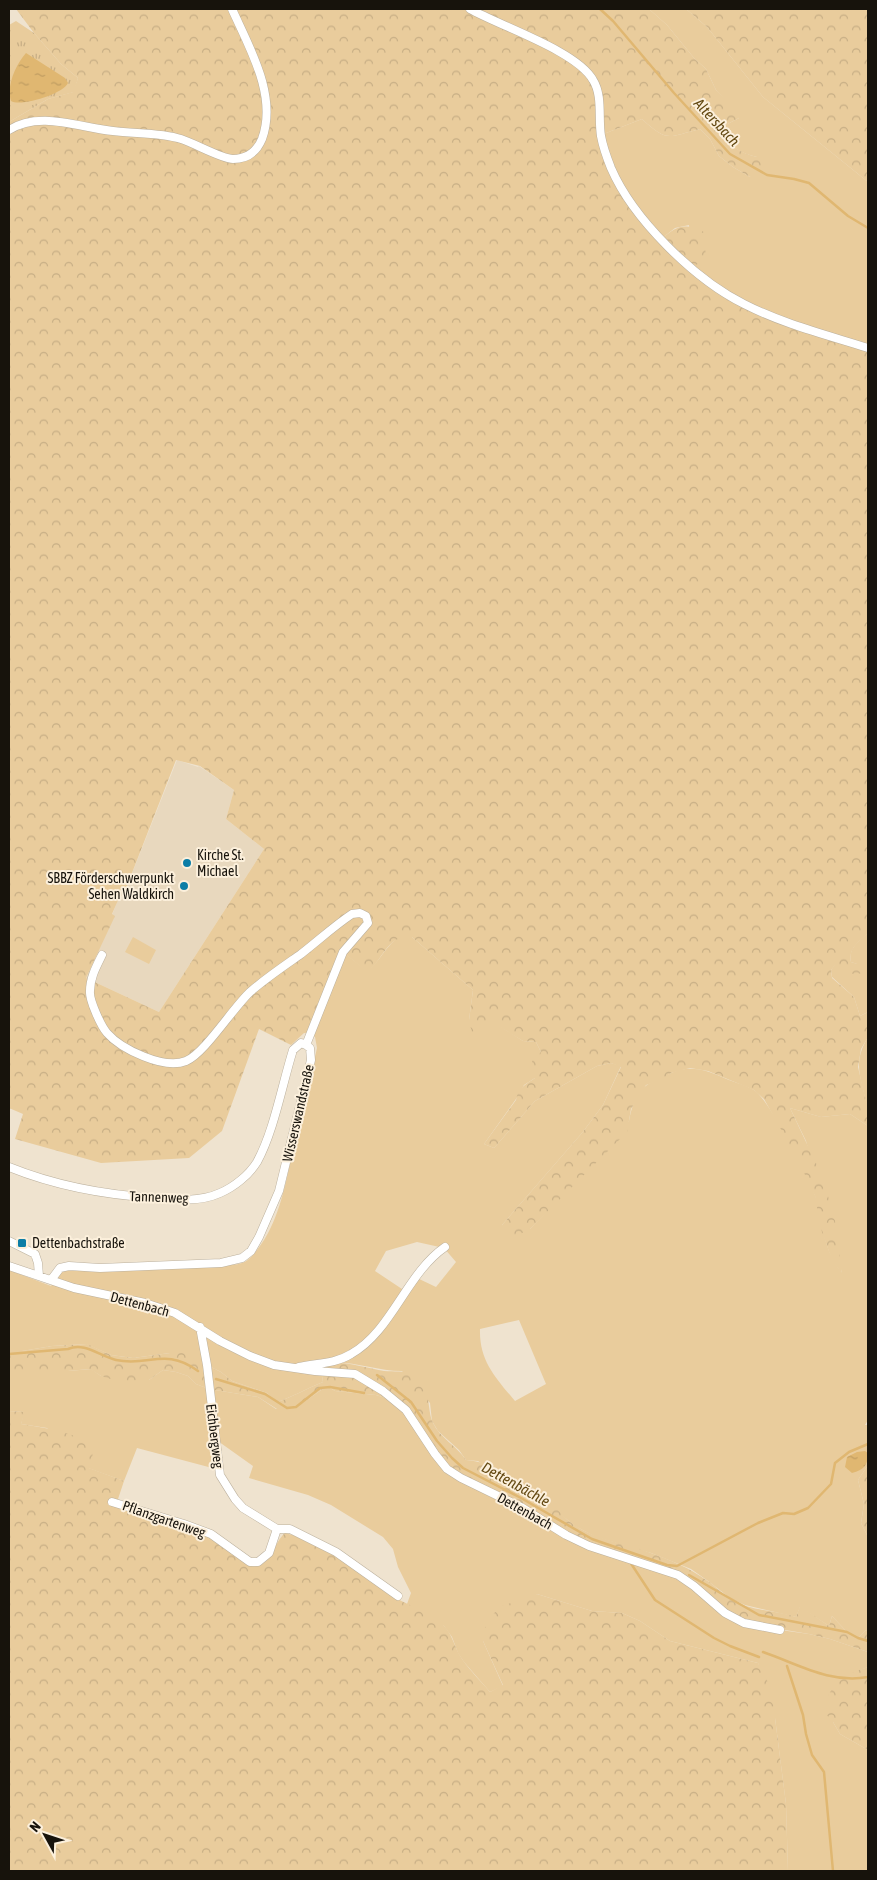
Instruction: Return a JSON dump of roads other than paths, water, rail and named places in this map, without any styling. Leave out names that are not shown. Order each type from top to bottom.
[{"type":"street","points":[[9,130],[28,123],[47,121],[112,131],[147,132],[180,138],[232,160],[246,157],[258,149],[263,135],[266,119],[265,95],[256,65],[232,9]]},
{"type":"street","points":[[470,9],[557,51],[583,69],[594,80],[598,95],[602,141],[612,170],[634,208],[662,240],[692,268],[743,304],[780,320],[868,348]]},
{"type":"street","name":"Wisserswandstraße","points":[[51,1280],[60,1268],[69,1266],[100,1268],[221,1263],[242,1258],[251,1251],[259,1237],[282,1182],[311,1060],[310,1048],[306,1045],[343,952],[368,923],[366,916],[360,913],[352,914],[251,991],[232,1010],[195,1056],[184,1062],[170,1063],[157,1061],[129,1049],[106,1032],[89,992],[93,973],[102,956]]},
{"type":"street","name":"Tannenweg","points":[[9,1167],[30,1176],[77,1189],[112,1194],[181,1200],[219,1194],[233,1186],[246,1175],[256,1162],[271,1127],[293,1050],[301,1043],[306,1045]]},
{"type":"street","points":[[9,1241],[35,1254],[39,1276]]},
{"type":"street","name":"Dettenbach","points":[[292,1369],[334,1361],[352,1354],[384,1324],[415,1277],[445,1247]]},
{"type":"street","name":"Dettenbach","points":[[9,1266],[74,1288],[145,1303],[175,1313],[220,1341],[250,1356],[274,1365],[292,1369],[355,1374],[383,1391],[406,1410],[447,1469],[521,1507],[566,1535],[589,1546],[678,1575],[725,1612],[744,1623],[780,1630]]},
{"type":"street","name":"Eichbergweg","points":[[200,1327],[207,1365],[220,1476],[243,1508],[277,1529],[290,1529],[336,1552],[398,1596]]},
{"type":"street","name":"Pflanzgartenweg","points":[[112,1502],[211,1534],[250,1562],[258,1562],[269,1553],[277,1529]]},
{"type":"water","points":[[26,53],[65,78],[68,83],[65,87],[50,95],[32,101],[11,101],[11,82],[19,63]]},
{"type":"water","points":[[865,1451],[868,1453],[868,1457],[862,1469],[852,1473],[845,1467],[847,1457],[857,1452]]},
{"type":"waterway","name":"Altersbach","points":[[600,9],[613,21],[674,93],[730,154],[767,175],[809,183],[848,216],[868,228]]},
{"type":"waterway","name":"Dettenbächle","points":[[9,1354],[80,1347],[116,1360],[176,1360],[198,1371]]},
{"type":"waterway","name":"Dettenbächle","points":[[377,1375],[411,1402],[437,1441],[463,1468],[521,1498],[592,1539],[667,1565],[677,1566],[758,1523],[783,1513],[794,1514],[808,1508],[831,1484],[835,1463],[849,1452],[868,1444]]},
{"type":"waterway","name":"Dettenbächle","points":[[216,1379],[265,1394],[287,1408],[296,1407],[320,1388],[330,1387],[364,1393]]},
{"type":"waterway","points":[[630,1562],[655,1600],[714,1638],[759,1657]]},
{"type":"waterway","name":"Dettenbächle","points":[[689,1575],[759,1615],[847,1632],[868,1641]]},
{"type":"waterway","points":[[763,1652],[814,1672],[840,1678],[868,1677]]},
{"type":"waterway","points":[[787,1666],[803,1715],[812,1755],[824,1772],[833,1871]]},
{"type":"place","name":"Kirche St. Michael","points":[[187,863]]},
{"type":"place","name":"SBBZ Förderschwerpunkt Sehen Waldkirch","points":[[184,886]]},
{"type":"place","name":"Dettenbachstraße","points":[[22,1243]]}]
